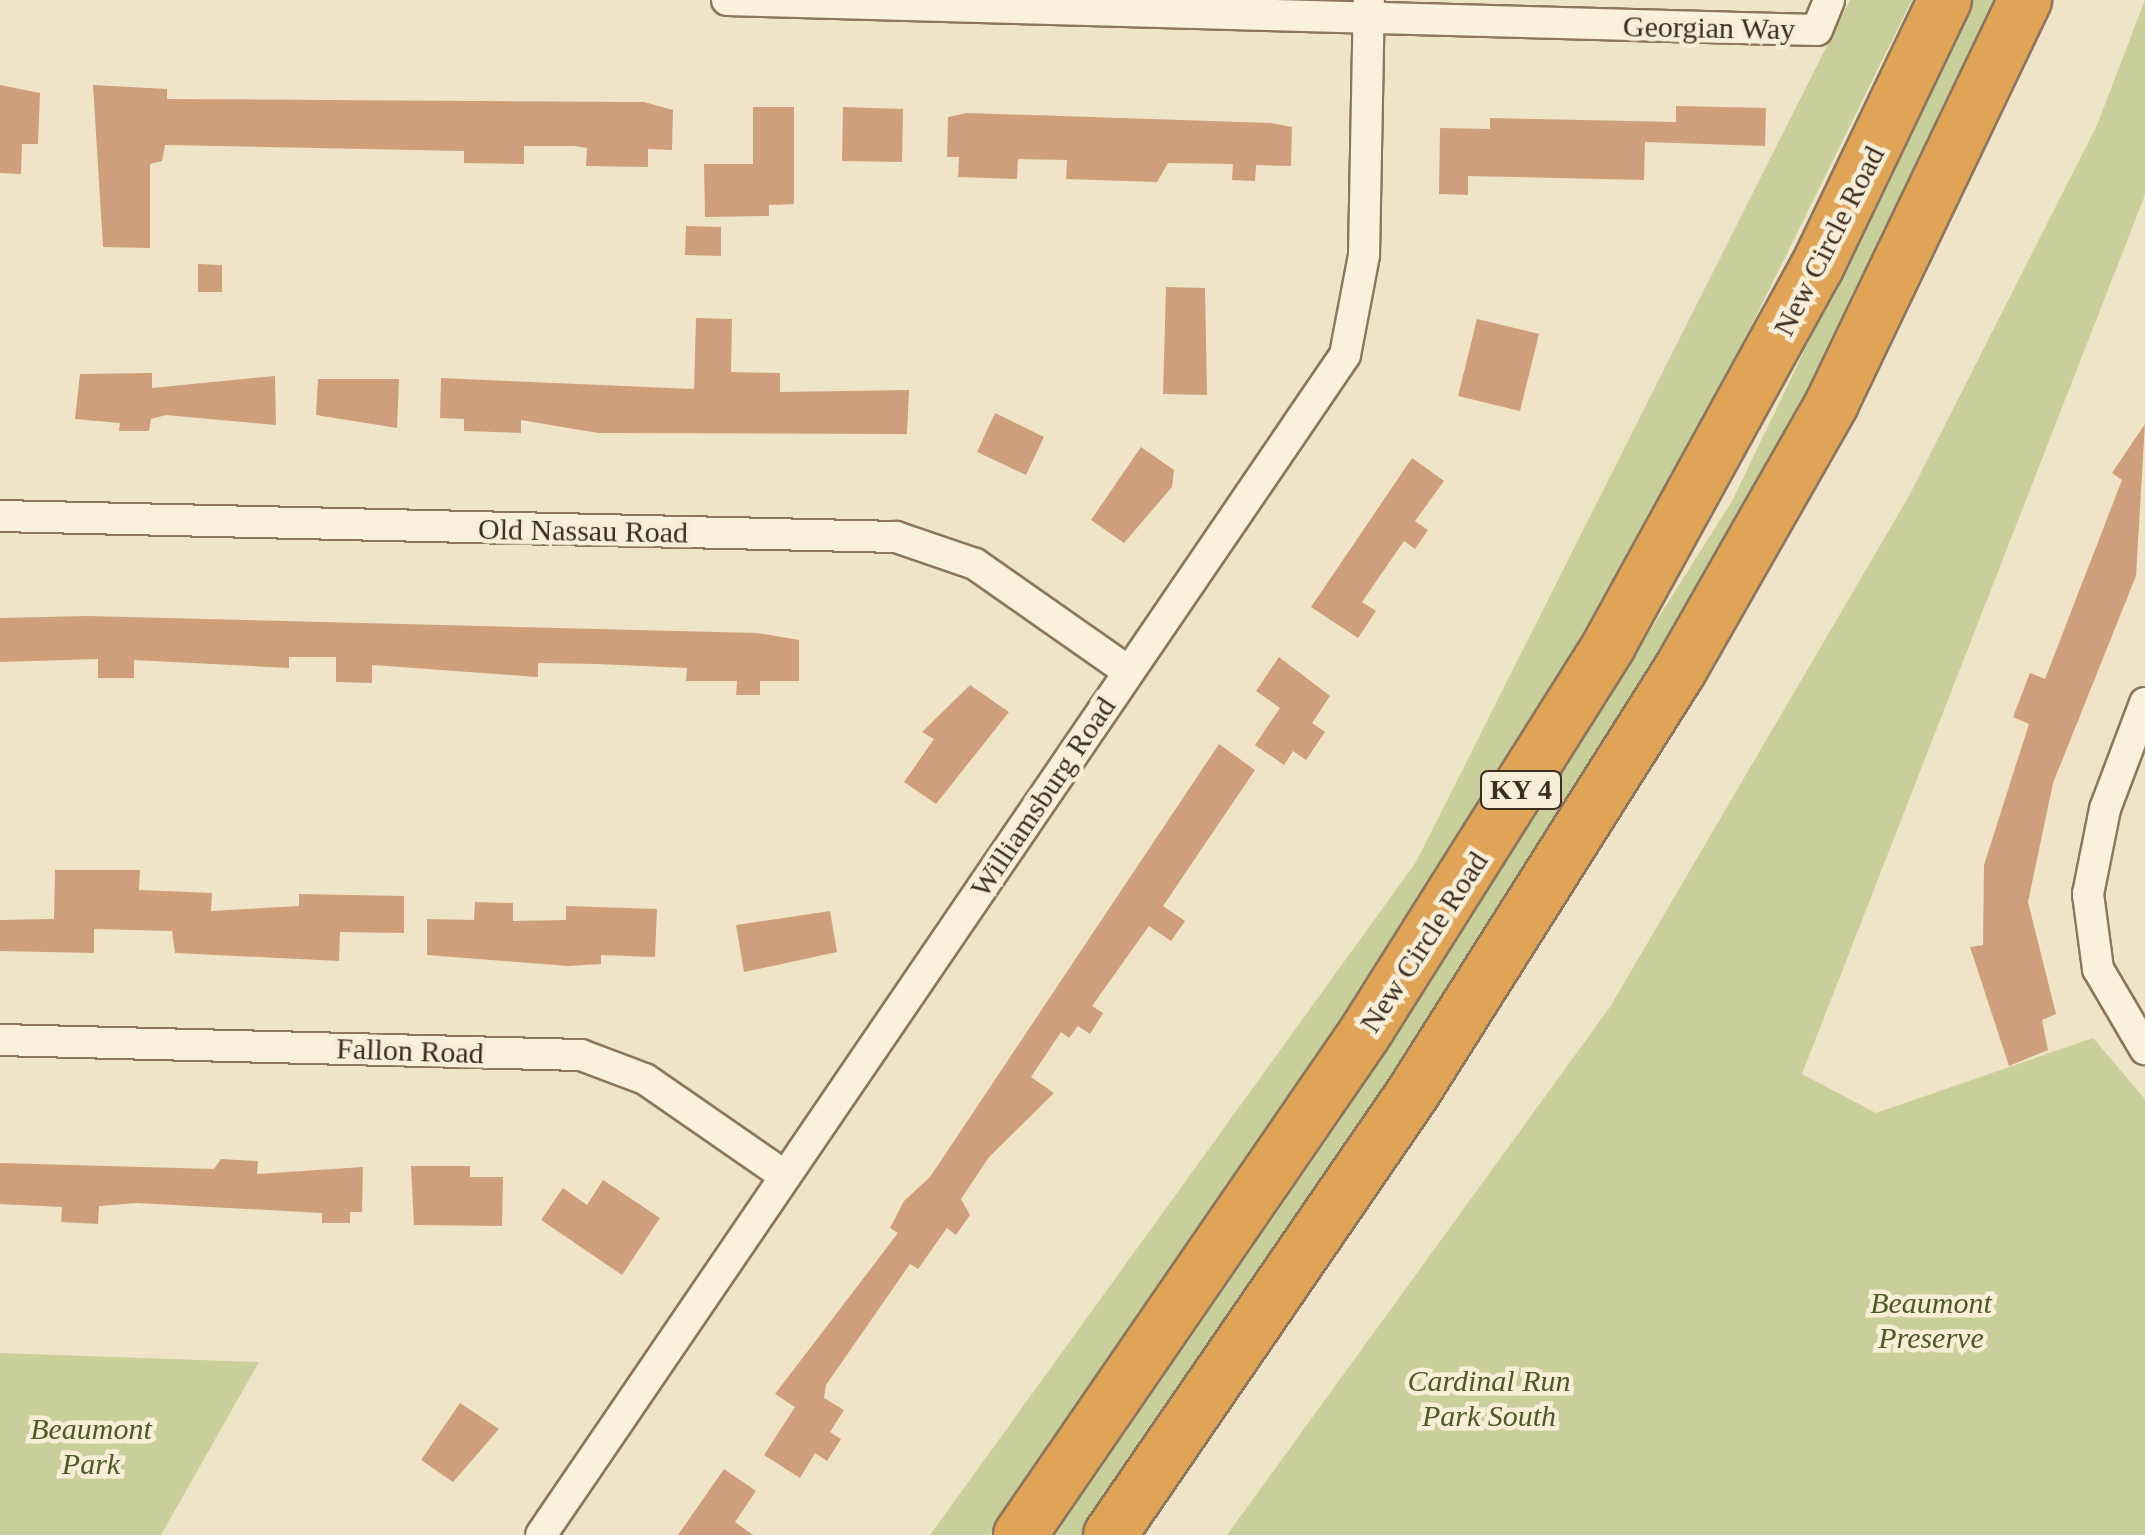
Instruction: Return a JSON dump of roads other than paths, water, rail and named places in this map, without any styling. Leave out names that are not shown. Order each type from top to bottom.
[{"type":"highway","name":"New Circle Road","points":[[1020,1535],[1365,1032],[1609,644],[1734,426],[1946,0]]},
{"type":"highway","name":"KY 4","points":[[1110,1535],[1444,1045],[1680,670],[1832,403],[2025,0]]},
{"type":"street","name":"Georgian Way","points":[[727,0],[1678,15],[1817,30],[1829,0]]},
{"type":"street","name":"Williamsburg Road","points":[[540,1535],[1345,355],[1364,255],[1370,9]]},
{"type":"street","name":"Old Nassau Road","points":[[0,516],[896,537],[975,564],[1128,671]]},
{"type":"street","points":[[2145,703],[2105,810],[2088,894],[2098,969],[2145,1048]]},
{"type":"street","name":"Fallon Road","points":[[0,1040],[581,1055],[645,1079],[785,1176]]},
{"type":"park label","name":"Beaumont Preserve","points":[[1931,1320]]},
{"type":"park label","name":"Cardinal Run Park South","points":[[1489,1398]]},
{"type":"park label","name":"Beaumont Park","points":[[91,1446]]}]
